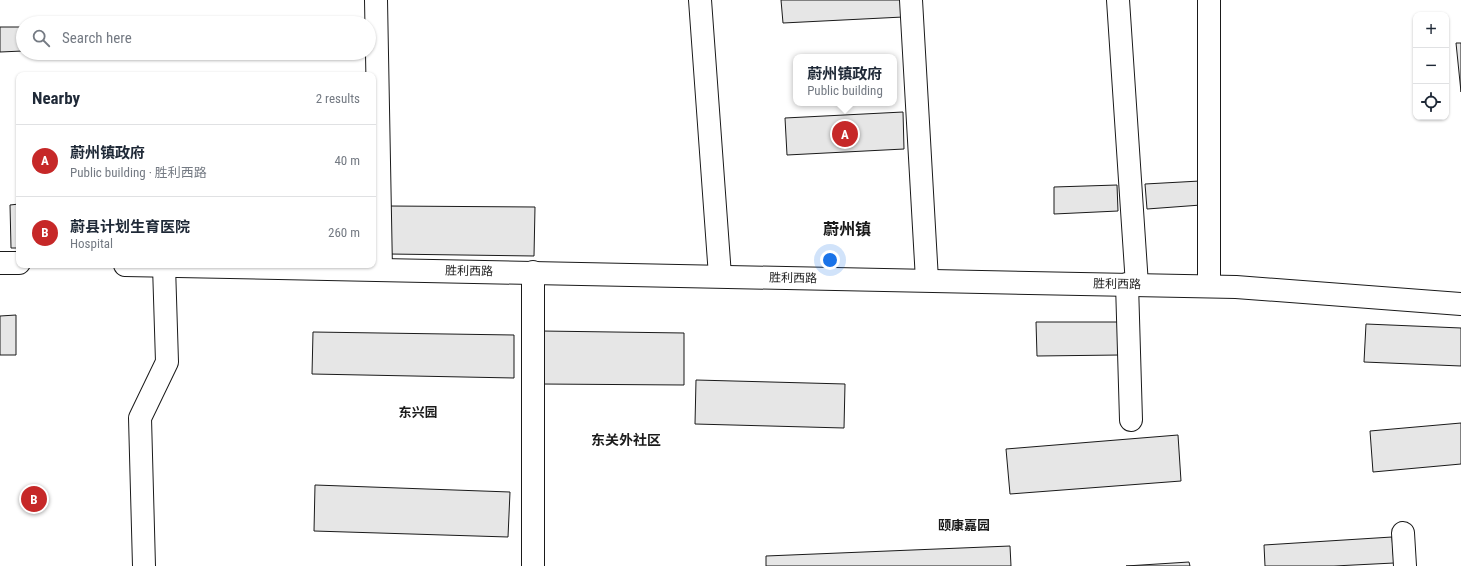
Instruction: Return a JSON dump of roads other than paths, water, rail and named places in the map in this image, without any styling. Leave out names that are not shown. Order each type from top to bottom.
[{"type":"street","points":[[376,0],[381,270]]},
{"type":"street","points":[[700,0],[720,276]]},
{"type":"street","points":[[911,0],[927,280]]},
{"type":"street","points":[[1118,0],[1132,284],[1131,420]]},
{"type":"street","points":[[1208,0],[1208,286]]},
{"type":"street","points":[[0,263],[16,263]]},
{"type":"street","points":[[144,566],[140,418],[167,362],[164,268]]},
{"type":"street","name":"胜利西路","points":[[272,268],[1208,286],[1461,304]]},
{"type":"street","points":[[532,566],[533,272]]},
{"type":"street","points":[[1403,533],[1405,566]]},
{"type":"place","name":"蔚州镇政府","points":[[845,134]]},
{"type":"place","name":"蔚县计划生育医院","points":[[34,499]]},
{"type":"district","name":"蔚州镇","points":[[847,229]]},
{"type":"district","name":"东兴园","points":[[418,412]]},
{"type":"district","name":"东关外社区","points":[[626,440]]},
{"type":"district","name":"颐康嘉园","points":[[964,525]]}]
